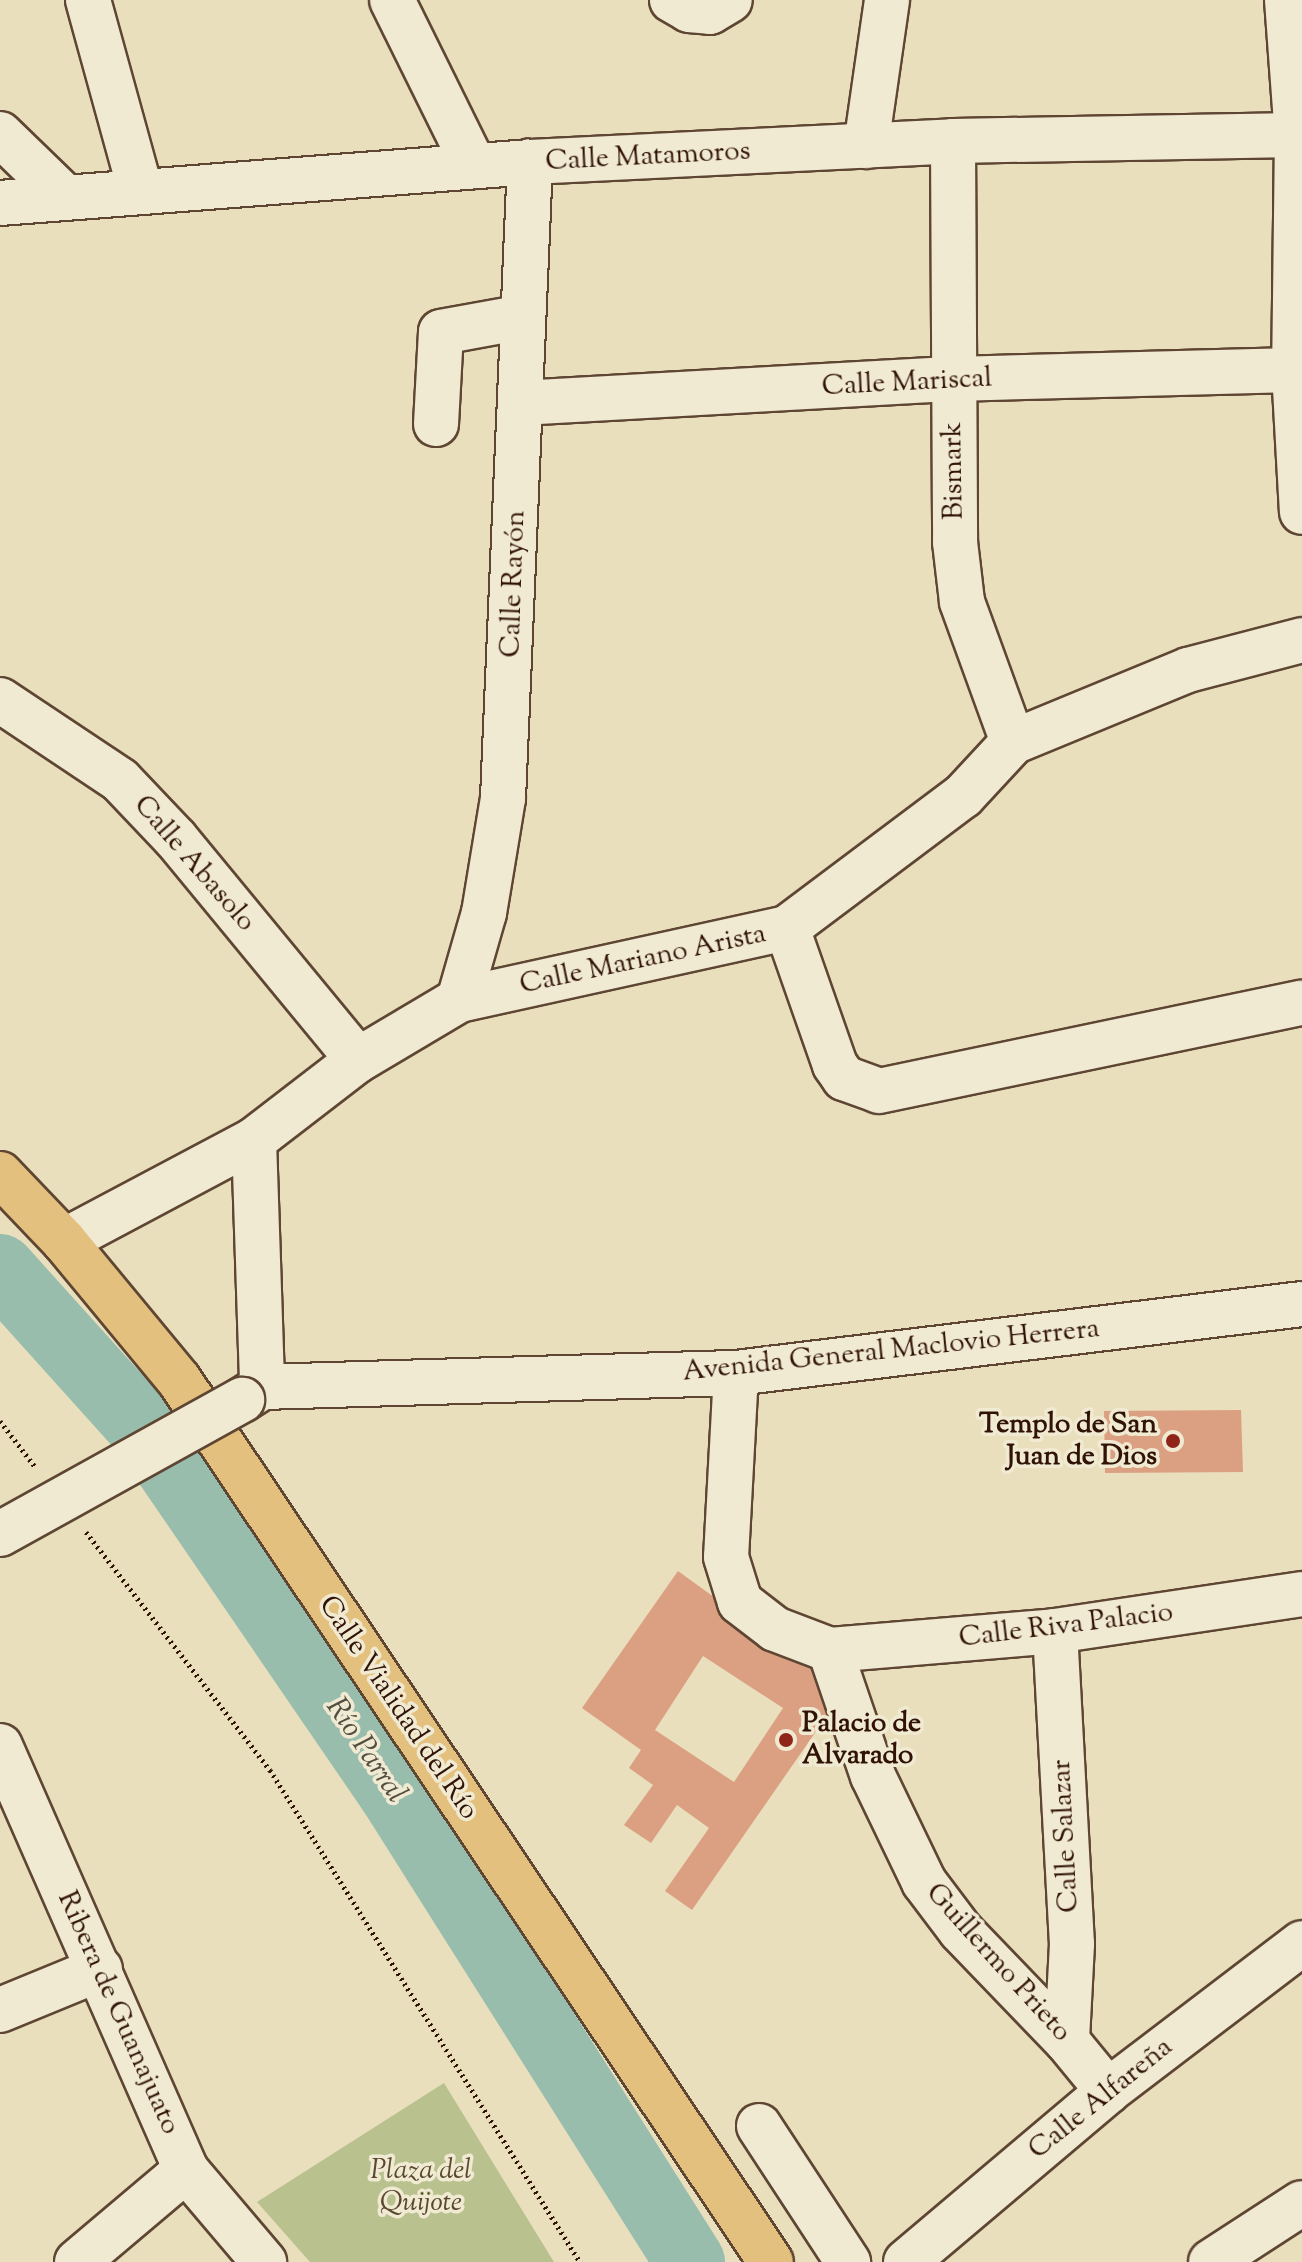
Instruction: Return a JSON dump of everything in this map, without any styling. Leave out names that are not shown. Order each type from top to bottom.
[{"type":"main road","name":"Calle Vialidad del Río","points":[[0,1174],[64,1241],[179,1380],[771,2262]]},
{"type":"street","points":[[88,0],[141,192]]},
{"type":"street","points":[[392,0],[474,166]]},
{"type":"street","points":[[672,0],[689,10],[710,12],[730,0]]},
{"type":"street","points":[[866,146],[887,0]]},
{"type":"street","points":[[1287,0],[1297,135],[1294,370],[1302,512]]},
{"type":"street","points":[[0,134],[65,197]]},
{"type":"street","name":"Calle Matamoros","points":[[0,203],[530,162],[953,141],[1297,135]]},
{"type":"street","name":"Bismark","points":[[953,141],[955,542],[962,602],[1013,742]]},
{"type":"street","name":"Calle Rayón","points":[[459,1000],[484,913],[503,798],[530,162]]},
{"type":"street","points":[[436,424],[441,332],[523,317]]},
{"type":"street","name":"Calle Mariscal","points":[[520,403],[953,379],[1294,370]]},
{"type":"street","name":"Calle Mariano Arista","points":[[64,1241],[254,1140],[358,1060],[459,1000],[787,928],[963,796],[1013,742],[1188,670],[1302,640]]},
{"type":"street","name":"Calle Abasolo","points":[[0,700],[120,780],[176,839],[358,1060]]},
{"type":"street","points":[[787,928],[835,1065],[844,1078],[879,1091],[1302,1003]]},
{"type":"street","points":[[0,1534],[252,1393],[254,1140]]},
{"type":"street","name":"Avenida General Maclovio Herrera","points":[[252,1393],[736,1373],[1302,1304]]},
{"type":"street","points":[[736,1373],[726,1521],[730,1583],[756,1617],[830,1650]]},
{"type":"street","name":"Calle Riva Palacio","points":[[830,1650],[1055,1631],[1302,1594]]},
{"type":"street","name":"Calle Salazar","points":[[1055,1631],[1072,1944],[1067,2041]]},
{"type":"street","name":"Guillermo Prieto","points":[[830,1650],[873,1776],[924,1882],[961,1931],[1067,2041],[1108,2091]]},
{"type":"street","name":"Ribera de Guanajuato","points":[[0,1746],[186,2170],[264,2262]]},
{"type":"street","name":"Calle Alfareña","points":[[906,2262],[1108,2091],[1302,1943]]},
{"type":"street","points":[[0,2010],[100,1969]]},
{"type":"street","points":[[759,2126],[848,2262]]},
{"type":"street","points":[[77,2262],[186,2170]]},
{"type":"street","points":[[1211,2262],[1302,2203]]},
{"type":"path","points":[[0,1421],[39,1471]]},
{"type":"path","points":[[77,1521],[270,1770],[580,2262]]},
{"type":"green space","name":"Plaza del Quijote","points":[[444,2083],[554,2262],[310,2262],[257,2202]]},
{"type":"building","name":"Templo de San Juan de Dios","points":[[1241,1410],[1243,1472],[1105,1473],[1104,1411]]},
{"type":"building","name":"Palacio de Alvarado","points":[[678,1571],[844,1691],[692,1910],[665,1891],[709,1828],[677,1805],[651,1843],[624,1825],[653,1785],[629,1768],[641,1750],[582,1708]],"holes":[[[703,1656],[783,1708],[734,1782],[655,1730]]]},
{"type":"waterway","name":"Río Parral","points":[[0,1269],[145,1430],[393,1792],[690,2262]]},
{"type":"place","name":"Templo de San Juan de Dios","points":[[1173,1441]]},
{"type":"place","name":"Palacio de Alvarado","points":[[786,1740]]}]
